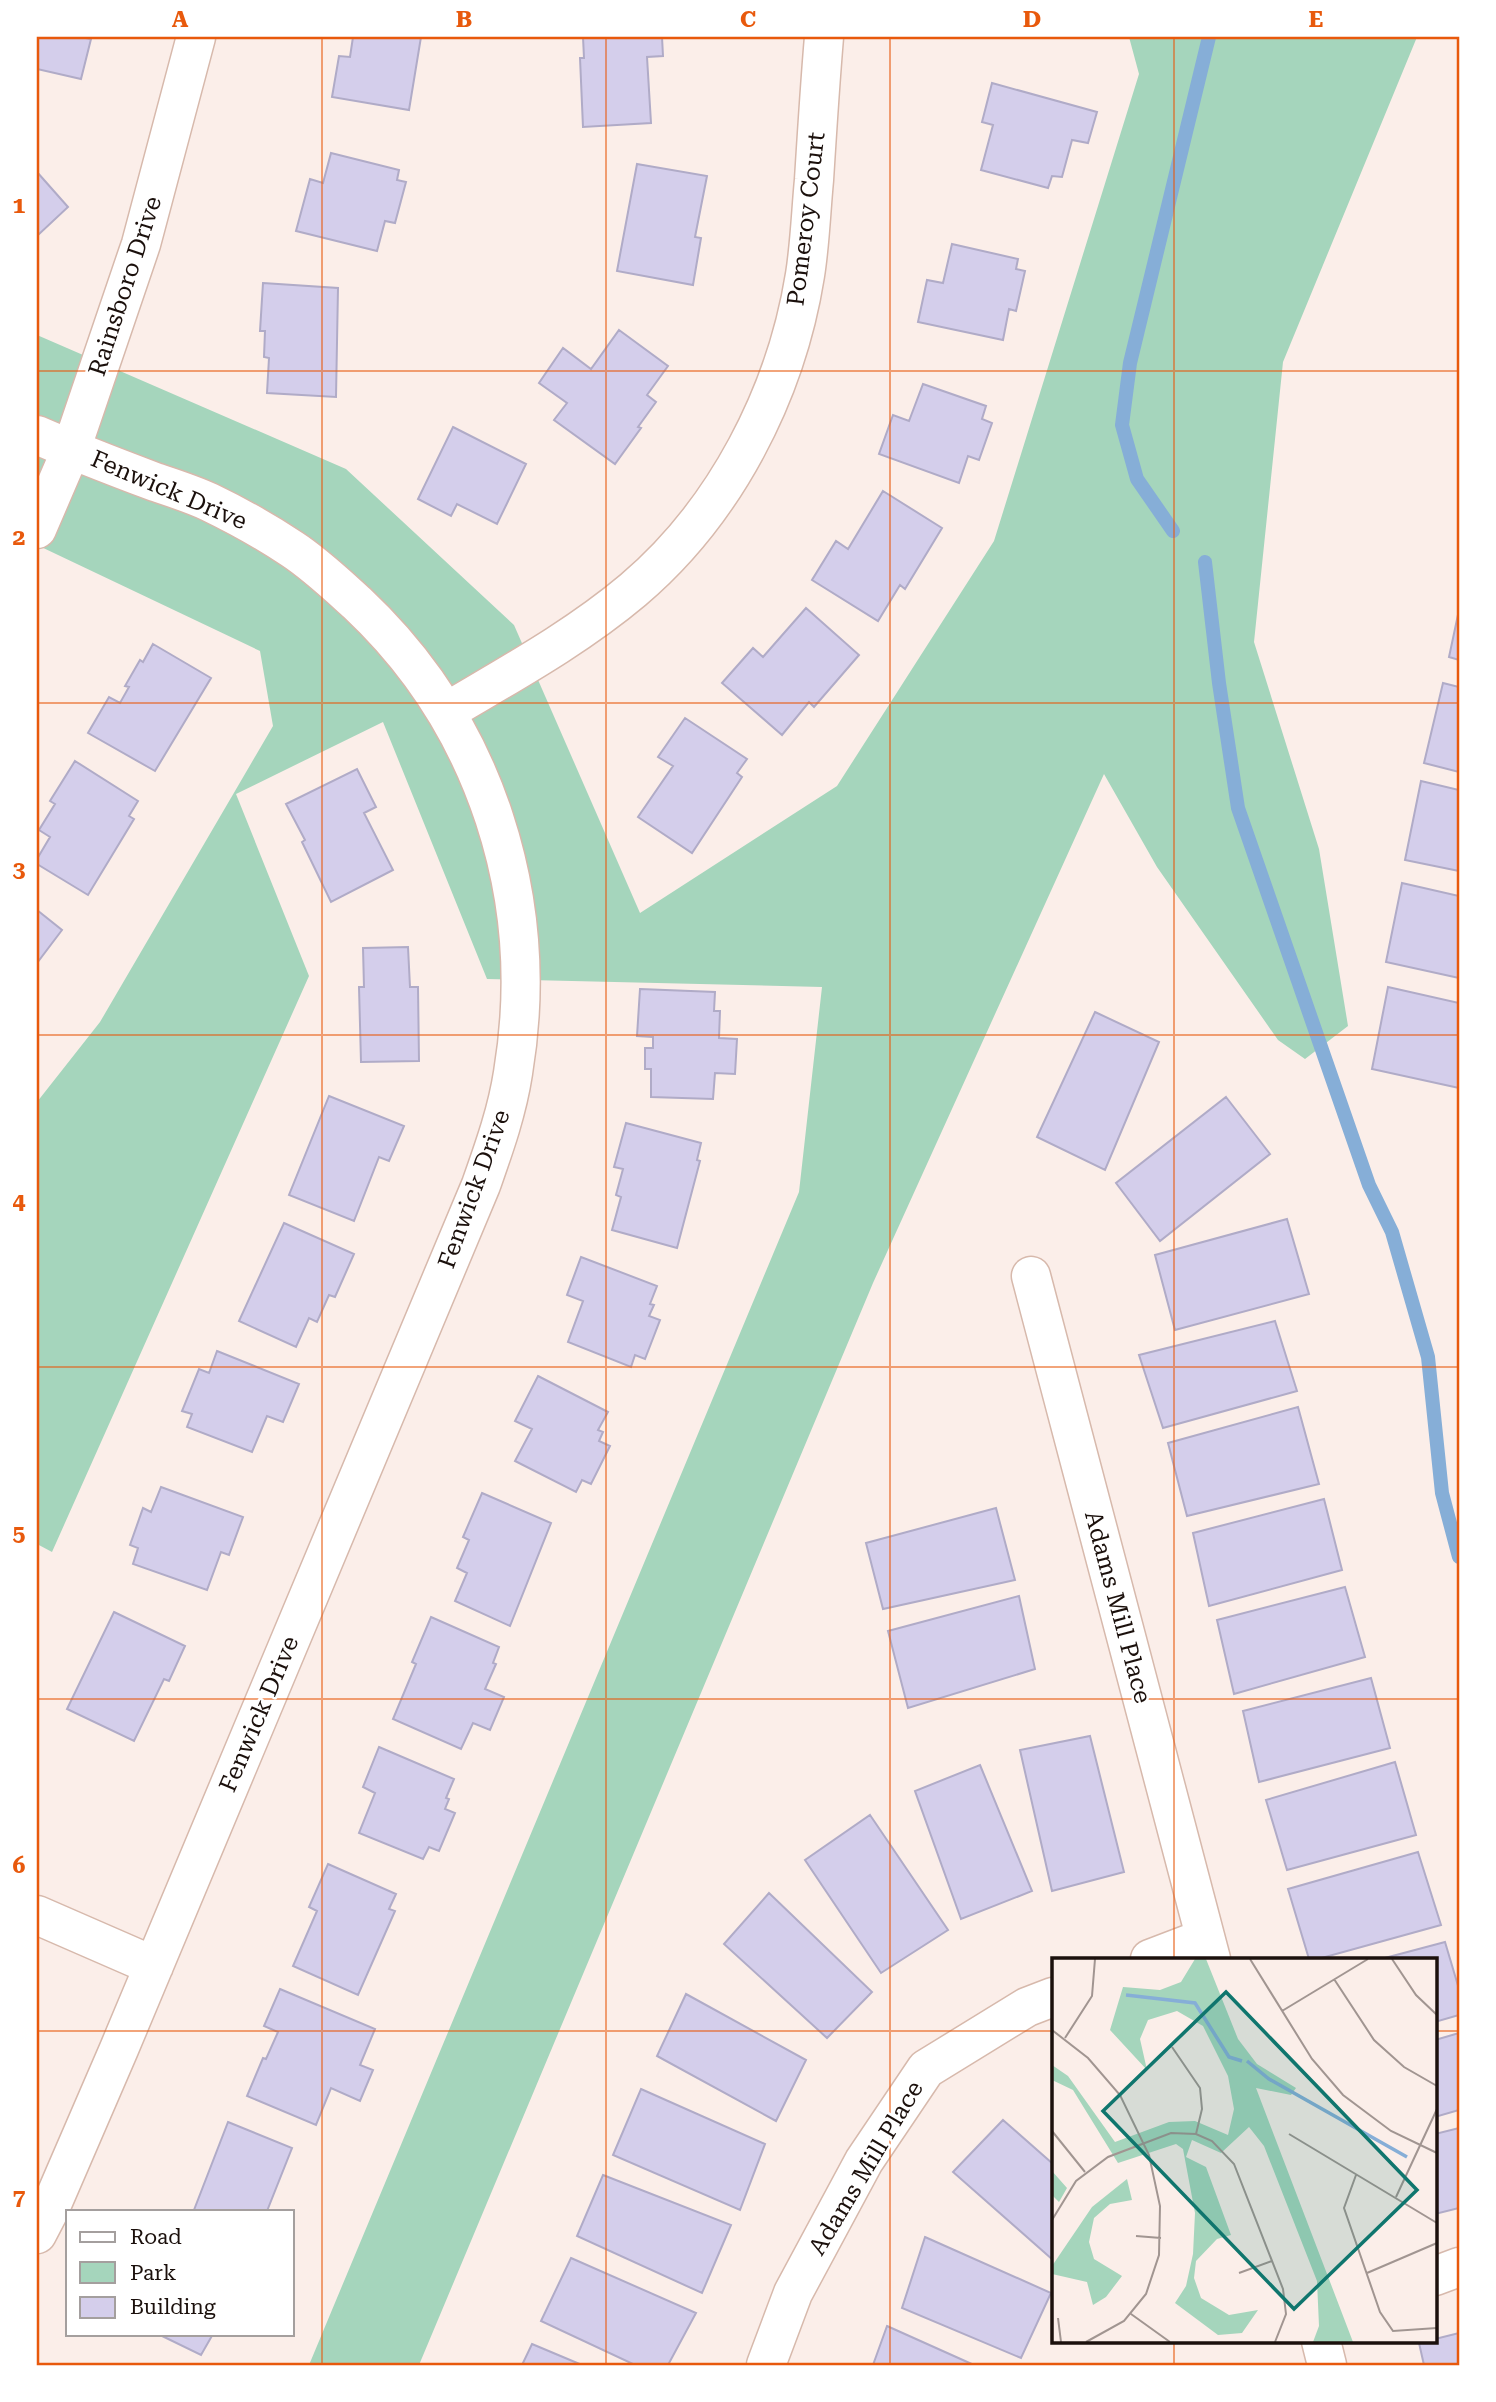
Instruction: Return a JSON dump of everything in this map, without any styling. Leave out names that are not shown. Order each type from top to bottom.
[{"type":"street","name":"Rainsboro Drive","points":[[37,530],[71,450],[141,244],[196,37]]},
{"type":"street","name":"Pomeroy Court","points":[[446,712],[570,638],[634,590],[698,521],[750,441],[784,362],[805,276],[824,37]]},
{"type":"street","name":"Fenwick Drive","points":[[37,435],[207,501],[252,524],[294,550],[378,622],[412,663],[446,712],[470,756],[490,804],[505,850],[516,901],[520,968],[519,1019],[513,1074],[504,1114],[476,1198],[153,1966],[37,2234]]},
{"type":"street","name":"Adams Mill Place","points":[[1031,1276],[1208,1949],[1156,1958]]},
{"type":"street","points":[[37,1915],[153,1966]]},
{"type":"street","name":"Adams Mill Place","points":[[766,2365],[799,2281],[864,2161],[926,2069],[1027,2007],[1052,1997]]},
{"type":"street","points":[[1436,2276],[1459,2267]]},
{"type":"street","points":[[1321,2342],[1327,2365]]},
{"type":"green space","points":[[1129,37],[1417,37],[1283,362],[1254,642],[1319,849],[1348,1026],[1305,1059],[1278,1040],[1157,867],[1104,774],[873,1283],[419,2365],[309,2365],[799,1192],[822,987],[487,979],[383,722],[236,794],[309,976],[52,1552],[37,1544],[37,1102],[100,1022],[273,726],[260,651],[37,545],[37,335],[346,469],[514,625],[640,913],[837,786],[994,541],[1139,74]]},
{"type":"building","points":[[37,37],[91,39],[81,79],[37,69]]},
{"type":"building","points":[[353,37],[421,37],[409,110],[332,97],[339,56],[350,57]]},
{"type":"building","points":[[583,37],[662,37],[663,56],[647,57],[651,123],[583,127],[580,58],[584,58]]},
{"type":"building","points":[[992,83],[1097,112],[1088,143],[1072,140],[1062,177],[1052,176],[1048,188],[981,170],[993,125],[982,122]]},
{"type":"building","points":[[331,153],[399,170],[397,180],[406,182],[395,223],[385,221],[377,251],[296,231],[310,179],[323,183]]},
{"type":"building","points":[[637,164],[707,176],[695,237],[701,238],[693,285],[617,271]]},
{"type":"building","points":[[37,172],[68,207],[37,236]]},
{"type":"building","points":[[952,244],[1018,259],[1016,269],[1025,271],[1016,311],[1009,309],[1003,340],[918,322],[927,280],[943,283]]},
{"type":"building","points":[[263,283],[338,288],[336,397],[267,393],[269,358],[264,357],[265,331],[260,331]]},
{"type":"building","points":[[619,330],[668,366],[647,395],[656,402],[615,464],[554,420],[567,403],[539,383],[563,348],[591,369]]},
{"type":"building","points":[[923,384],[986,406],[982,419],[992,423],[979,460],[968,456],[959,483],[879,454],[893,415],[909,421]]},
{"type":"building","points":[[453,427],[526,464],[497,524],[457,504],[451,516],[418,499]]},
{"type":"building","points":[[883,491],[942,528],[905,589],[900,585],[878,621],[812,580],[836,541],[848,549]]},
{"type":"building","points":[[806,608],[859,655],[814,707],[809,702],[782,735],[722,683],[753,648],[763,657]]},
{"type":"building","points":[[1459,610],[1459,660],[1449,657]]},
{"type":"building","points":[[153,644],[211,678],[155,771],[88,733],[109,697],[120,703],[129,687],[125,686]]},
{"type":"building","points":[[1443,683],[1459,687],[1459,772],[1424,763]]},
{"type":"building","points":[[685,718],[747,759],[737,773],[742,777],[692,853],[638,817],[673,766],[658,757]]},
{"type":"building","points":[[75,761],[138,801],[129,816],[134,819],[88,895],[37,864],[37,859],[50,837],[39,830],[55,804],[50,801]]},
{"type":"building","points":[[357,769],[376,807],[364,813],[393,870],[331,902],[302,842],[305,840],[286,804]]},
{"type":"building","points":[[1421,781],[1459,790],[1459,871],[1405,860]]},
{"type":"building","points":[[1402,883],[1459,896],[1459,978],[1386,962]]},
{"type":"building","points":[[37,910],[62,930],[37,963]]},
{"type":"building","points":[[408,947],[410,987],[418,987],[419,1061],[361,1062],[359,987],[364,987],[363,948]]},
{"type":"building","points":[[1388,987],[1459,1003],[1459,1088],[1372,1069]]},
{"type":"building","points":[[640,989],[715,992],[714,1011],[720,1011],[719,1038],[737,1039],[735,1074],[715,1073],[713,1099],[651,1097],[651,1069],[645,1069],[645,1048],[653,1048],[653,1037],[637,1036]]},
{"type":"building","points":[[1095,1012],[1159,1042],[1105,1170],[1037,1137]]},
{"type":"building","points":[[329,1096],[404,1126],[389,1161],[379,1157],[354,1221],[289,1195]]},
{"type":"building","points":[[1226,1097],[1270,1154],[1160,1241],[1116,1183]]},
{"type":"building","points":[[626,1123],[701,1143],[697,1160],[700,1161],[677,1248],[612,1230],[621,1197],[616,1195],[623,1169],[614,1167]]},
{"type":"building","points":[[1287,1219],[1309,1294],[1175,1330],[1155,1255]]},
{"type":"building","points":[[284,1223],[354,1254],[335,1297],[329,1295],[317,1322],[309,1318],[296,1347],[239,1321]]},
{"type":"building","points":[[581,1257],[657,1286],[650,1304],[654,1305],[649,1316],[660,1320],[645,1359],[635,1355],[631,1367],[568,1342],[583,1301],[567,1295]]},
{"type":"building","points":[[1275,1321],[1297,1391],[1163,1428],[1139,1355]]},
{"type":"building","points":[[217,1351],[299,1384],[283,1422],[267,1416],[252,1452],[187,1427],[192,1414],[182,1411],[199,1369],[209,1373]]},
{"type":"building","points":[[538,1376],[608,1412],[598,1430],[603,1432],[599,1441],[610,1446],[591,1484],[582,1480],[576,1492],[515,1461],[532,1429],[515,1421]]},
{"type":"building","points":[[1298,1407],[1319,1484],[1187,1516],[1168,1443]]},
{"type":"building","points":[[161,1487],[243,1517],[229,1555],[221,1552],[207,1590],[133,1564],[138,1548],[130,1545],[143,1508],[151,1512]]},
{"type":"building","points":[[482,1493],[551,1523],[510,1626],[455,1601],[467,1573],[457,1568],[469,1540],[463,1537]]},
{"type":"building","points":[[1324,1499],[1342,1570],[1209,1606],[1193,1533]]},
{"type":"building","points":[[996,1508],[1015,1580],[883,1609],[866,1543]]},
{"type":"building","points":[[1345,1587],[1365,1657],[1234,1694],[1217,1620]]},
{"type":"building","points":[[1019,1596],[1035,1669],[908,1708],[888,1631]]},
{"type":"building","points":[[114,1612],[185,1646],[169,1681],[164,1679],[134,1741],[67,1709]]},
{"type":"building","points":[[431,1617],[499,1647],[493,1663],[496,1664],[485,1689],[504,1697],[490,1730],[473,1723],[461,1749],[393,1719],[416,1664],[412,1662]]},
{"type":"building","points":[[1371,1678],[1390,1748],[1259,1782],[1243,1711]]},
{"type":"building","points":[[1090,1736],[1124,1872],[1052,1891],[1020,1750]]},
{"type":"building","points":[[379,1747],[454,1779],[446,1798],[449,1799],[445,1809],[455,1813],[439,1851],[429,1847],[423,1859],[359,1833],[375,1793],[363,1787]]},
{"type":"building","points":[[1395,1762],[1416,1835],[1287,1870],[1266,1800]]},
{"type":"building","points":[[980,1765],[1032,1891],[961,1919],[915,1791]]},
{"type":"building","points":[[870,1815],[948,1930],[881,1973],[805,1860]]},
{"type":"building","points":[[1418,1852],[1441,1925],[1322,1958],[1309,1958],[1288,1889]]},
{"type":"building","points":[[328,1864],[396,1894],[389,1909],[395,1911],[358,1995],[293,1966],[317,1911],[309,1907]]},
{"type":"building","points":[[769,1893],[872,1992],[827,2038],[724,1944]]},
{"type":"building","points":[[1445,1942],[1459,1989],[1459,2015],[1436,2022],[1436,1958],[1385,1958]]},
{"type":"building","points":[[280,1989],[375,2029],[360,2065],[373,2070],[360,2101],[331,2088],[316,2125],[247,2096],[263,2058],[266,2059],[278,2032],[264,2026]]},
{"type":"building","points":[[686,1994],[806,2060],[776,2121],[657,2056]]},
{"type":"building","points":[[1459,2033],[1459,2110],[1436,2117],[1436,2040]]},
{"type":"building","points":[[641,2089],[765,2144],[740,2210],[613,2155]]},
{"type":"building","points":[[1003,2120],[1052,2163],[1052,2259],[953,2172]]},
{"type":"building","points":[[228,2122],[292,2148],[267,2210],[194,2210]]},
{"type":"building","points":[[1459,2128],[1459,2208],[1436,2214],[1436,2134]]},
{"type":"building","points":[[603,2175],[731,2225],[702,2293],[577,2236]]},
{"type":"building","points":[[925,2237],[1051,2293],[1021,2358],[902,2308]]},
{"type":"building","points":[[571,2258],[696,2313],[668,2365],[635,2365],[541,2321]]},
{"type":"building","points":[[887,2326],[974,2365],[873,2365]]},
{"type":"building","points":[[1459,2333],[1459,2365],[1424,2365],[1419,2343],[1436,2342],[1436,2339]]},
{"type":"building","points":[[162,2336],[212,2336],[201,2355]]},
{"type":"building","points":[[532,2344],[582,2365],[522,2365]]},
{"type":"waterway","points":[[1173,531],[1137,479],[1122,425],[1130,363],[1209,37]]},
{"type":"waterway","points":[[1205,562],[1219,683],[1238,808],[1369,1185],[1392,1232],[1428,1357],[1442,1493],[1459,1557]]}]
